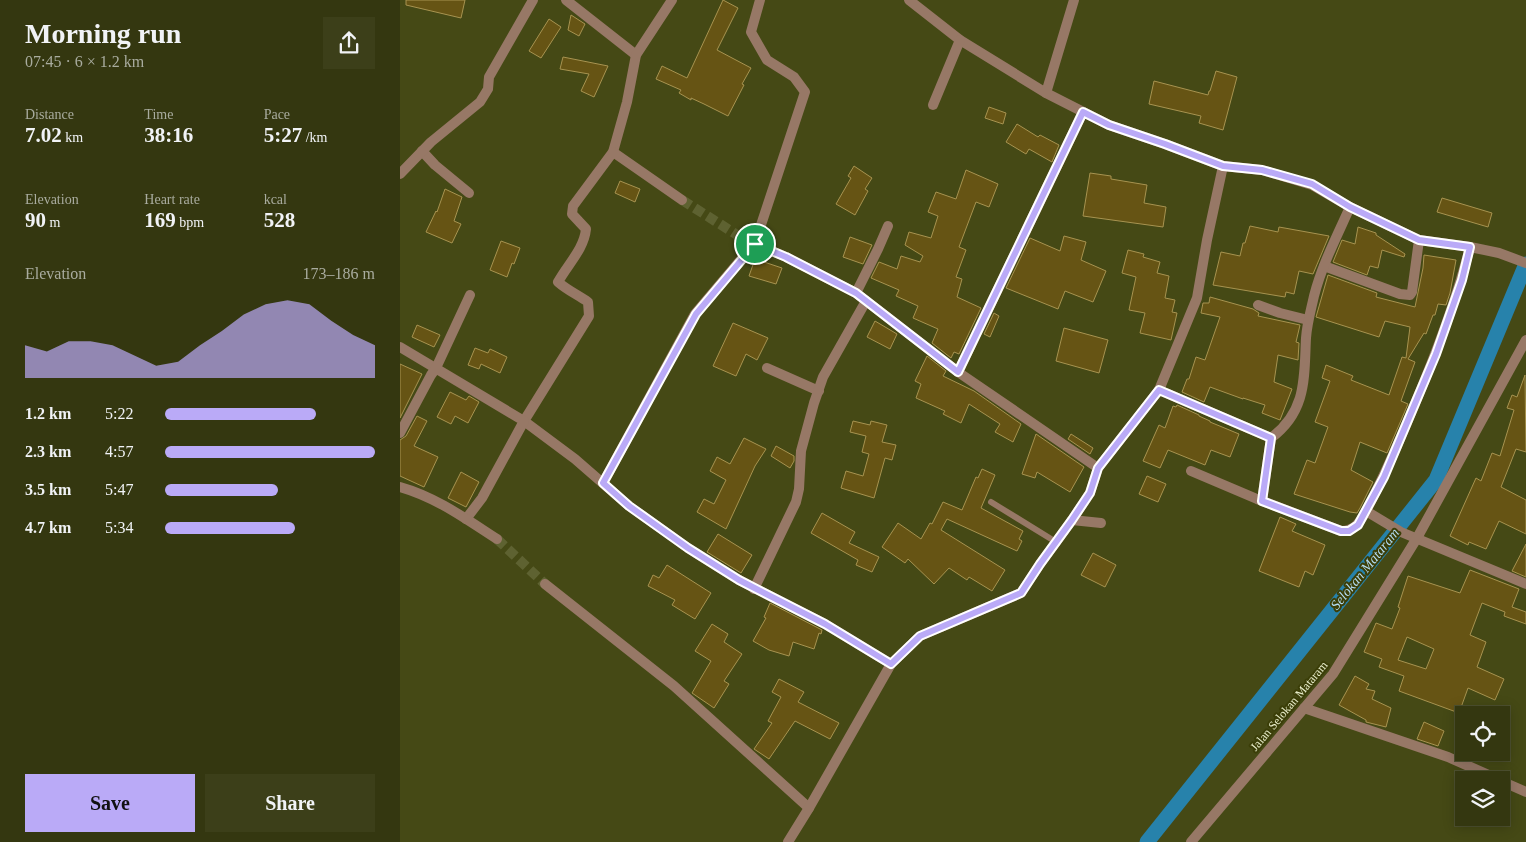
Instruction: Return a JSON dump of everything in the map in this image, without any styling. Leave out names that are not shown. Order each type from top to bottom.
[{"type":"street","points":[[400,174],[431,142],[480,102],[488,89],[489,77],[532,0]]},
{"type":"street","points":[[566,0],[636,55]]},
{"type":"street","points":[[466,519],[482,498],[524,421],[589,316],[588,302],[558,282],[578,253],[585,238],[586,229],[572,214],[574,206],[613,152],[628,102],[636,55],[672,0]]},
{"type":"street","points":[[603,483],[696,314],[755,244],[805,92],[794,77],[767,60],[751,32],[760,0]]},
{"type":"street","points":[[909,0],[960,40],[1046,92],[1109,125],[1223,166],[1262,170],[1312,184],[1350,207],[1419,240],[1499,253],[1526,263]]},
{"type":"street","points":[[1046,92],[1074,0]]},
{"type":"street","points":[[933,105],[960,40]]},
{"type":"street","points":[[958,372],[1083,112]]},
{"type":"street","points":[[422,151],[435,165],[469,193]]},
{"type":"street","points":[[613,152],[682,200]]},
{"type":"street","points":[[788,842],[891,664],[920,636],[1021,593],[1090,493],[1098,468],[1159,390],[1197,298],[1223,166]]},
{"type":"street","points":[[1262,501],[1271,438],[1283,429],[1291,419],[1302,396],[1308,320],[1324,266],[1350,207]]},
{"type":"street","points":[[856,293],[888,226]]},
{"type":"street","points":[[742,238],[786,257],[856,293],[958,372],[1098,468]]},
{"type":"street","points":[[1324,266],[1400,294],[1410,295],[1419,240]]},
{"type":"street","points":[[1190,471],[1341,531],[1353,529],[1358,525],[1370,513],[1436,354],[1462,280],[1470,247]]},
{"type":"street","points":[[400,433],[430,374],[436,368],[470,295]]},
{"type":"street","points":[[754,589],[796,502],[800,488],[803,442],[823,377],[866,300]]},
{"type":"street","points":[[1258,305],[1308,320]]},
{"type":"street","name":"Jalan Selokan Mataram","points":[[1191,842],[1333,674],[1417,538],[1526,340]]},
{"type":"street","points":[[400,348],[524,421],[575,459],[629,506],[688,548],[754,589],[825,624],[891,664]]},
{"type":"street","points":[[767,368],[818,391]]},
{"type":"street","points":[[1159,390],[1271,438]]},
{"type":"street","points":[[400,487],[418,492],[497,539]]},
{"type":"street","points":[[1370,513],[1401,532],[1526,584]]},
{"type":"street","points":[[1072,520],[1101,523]]},
{"type":"street","points":[[545,584],[674,686],[809,808]]},
{"type":"street","points":[[1304,708],[1448,757],[1480,771]]},
{"type":"street","points":[[1510,785],[1526,792]]},
{"type":"lane","points":[[991,502],[1056,542]]},
{"type":"building","points":[[406,0],[465,0],[461,18],[406,5]]},
{"type":"building","points":[[723,0],[738,8],[717,50],[751,68],[728,116],[691,98],[691,100],[679,93],[681,90],[656,79],[662,66],[687,78]]},
{"type":"building","points":[[571,15],[585,24],[579,36],[568,30]]},
{"type":"building","points":[[549,19],[561,27],[541,58],[529,51]]},
{"type":"building","points":[[563,57],[608,66],[594,97],[581,91],[589,74],[560,69]]},
{"type":"building","points":[[1216,71],[1237,77],[1223,130],[1199,123],[1201,116],[1149,104],[1154,81],[1208,95]]},
{"type":"building","points":[[989,107],[1006,113],[1003,124],[985,118]]},
{"type":"building","points":[[1017,124],[1038,137],[1040,135],[1059,145],[1052,162],[1029,149],[1026,154],[1006,142]]},
{"type":"building","points":[[854,166],[872,178],[865,189],[868,191],[855,215],[836,204],[851,178],[848,176]]},
{"type":"building","points":[[966,170],[998,184],[989,207],[976,202],[959,247],[966,250],[956,277],[962,279],[957,297],[981,308],[959,354],[954,352],[951,358],[932,343],[938,329],[913,318],[918,306],[896,296],[899,290],[871,278],[879,262],[897,269],[901,256],[920,262],[923,256],[905,245],[909,232],[931,238],[938,216],[928,212],[936,192],[956,199]]},
{"type":"building","points":[[1090,173],[1111,176],[1111,179],[1147,185],[1144,203],[1166,207],[1163,227],[1083,216]]},
{"type":"building","points":[[620,181],[640,189],[635,202],[615,193]]},
{"type":"building","points":[[445,189],[462,197],[454,221],[461,224],[452,243],[426,232],[437,212]]},
{"type":"building","points":[[1442,198],[1492,213],[1488,227],[1437,212]]},
{"type":"building","points":[[1250,226],[1278,232],[1279,227],[1329,236],[1313,274],[1299,271],[1294,294],[1286,292],[1285,297],[1213,285],[1221,252],[1240,256]]},
{"type":"building","points":[[1358,227],[1376,233],[1376,235],[1405,254],[1404,257],[1382,250],[1378,268],[1370,266],[1367,275],[1333,262],[1342,240],[1355,244]]},
{"type":"building","points":[[1064,236],[1086,242],[1081,260],[1106,271],[1093,302],[1065,291],[1058,309],[1006,288],[1030,238],[1060,251]]},
{"type":"building","points":[[850,237],[872,245],[863,264],[843,257]]},
{"type":"building","points":[[501,241],[520,248],[507,277],[490,270]]},
{"type":"building","points":[[1128,250],[1144,254],[1143,257],[1160,262],[1157,273],[1169,276],[1165,298],[1175,300],[1172,312],[1177,313],[1171,340],[1140,333],[1145,313],[1129,310],[1136,277],[1122,273]]},
{"type":"building","points":[[1424,255],[1456,260],[1450,293],[1446,305],[1438,304],[1426,334],[1424,333],[1408,359],[1415,362],[1401,401],[1408,404],[1387,453],[1360,442],[1351,470],[1373,482],[1360,508],[1357,513],[1350,512],[1294,494],[1307,460],[1315,463],[1328,427],[1315,422],[1330,381],[1322,378],[1326,365],[1353,376],[1351,380],[1389,395],[1402,357],[1406,358],[1410,327],[1385,321],[1379,337],[1316,317],[1328,275],[1377,293],[1376,297],[1415,307]]},
{"type":"building","points":[[755,259],[782,268],[776,284],[749,276]]},
{"type":"building","points":[[1210,297],[1253,309],[1259,313],[1258,316],[1300,325],[1296,342],[1299,343],[1298,360],[1278,355],[1274,382],[1292,389],[1280,420],[1262,413],[1265,405],[1210,387],[1204,402],[1182,392],[1187,379],[1189,379],[1196,357],[1205,360],[1220,317],[1201,313],[1203,303],[1209,303]]},
{"type":"building","points":[[994,313],[999,316],[990,337],[984,334]]},
{"type":"building","points":[[875,321],[897,334],[890,349],[867,337]]},
{"type":"building","points":[[733,323],[768,338],[757,360],[746,354],[736,376],[713,366]]},
{"type":"building","points":[[417,325],[440,335],[434,347],[412,337]]},
{"type":"building","points":[[1064,328],[1108,340],[1099,373],[1056,361]]},
{"type":"building","points":[[475,348],[488,353],[490,349],[507,357],[500,373],[481,364],[479,369],[468,365]]},
{"type":"building","points":[[927,356],[946,371],[943,376],[974,391],[1021,424],[1013,442],[995,432],[1000,424],[969,404],[961,423],[943,414],[945,411],[916,398],[921,384],[915,381]]},
{"type":"building","points":[[400,364],[422,374],[400,418]]},
{"type":"building","points":[[1525,375],[1526,452],[1516,449],[1501,487],[1526,500],[1526,534],[1499,521],[1486,549],[1469,542],[1468,545],[1450,536],[1476,478],[1481,481],[1492,453],[1500,456],[1514,410],[1507,408],[1512,395],[1517,397]]},
{"type":"building","points":[[450,392],[466,400],[469,396],[479,402],[468,423],[455,416],[451,424],[437,417]]},
{"type":"building","points":[[1177,405],[1239,434],[1230,457],[1211,450],[1205,465],[1168,450],[1160,468],[1143,461],[1159,425],[1165,428],[1173,406],[1176,407]]},
{"type":"building","points":[[417,416],[427,421],[414,446],[438,457],[424,487],[400,476],[400,440],[406,436]]},
{"type":"building","points":[[853,421],[870,425],[871,421],[887,425],[882,442],[896,445],[892,460],[885,458],[874,498],[841,488],[846,471],[863,476],[869,454],[862,452],[866,436],[850,432]]},
{"type":"building","points":[[1036,434],[1084,467],[1070,492],[1037,472],[1035,478],[1022,474]]},
{"type":"building","points":[[1071,434],[1093,448],[1090,454],[1068,439]]},
{"type":"building","points":[[744,438],[766,449],[755,466],[726,529],[697,512],[704,499],[714,504],[726,480],[710,471],[717,457],[730,464]]},
{"type":"building","points":[[776,446],[794,456],[794,461],[790,468],[771,456]]},
{"type":"building","points":[[982,469],[995,475],[981,508],[1023,531],[1019,539],[1022,541],[1017,551],[947,519],[941,530],[1005,570],[992,591],[969,577],[967,580],[949,568],[934,584],[908,559],[905,563],[882,547],[898,523],[921,539],[930,523],[932,524],[943,502],[962,510],[976,477],[978,478]]},
{"type":"building","points":[[461,472],[479,482],[466,507],[448,498]]},
{"type":"building","points":[[1147,476],[1166,484],[1158,502],[1139,494]]},
{"type":"building","points":[[822,513],[855,532],[849,543],[879,557],[872,572],[856,565],[858,560],[811,533]]},
{"type":"building","points":[[1280,517],[1296,524],[1292,531],[1325,545],[1313,575],[1305,571],[1299,587],[1259,571]]},
{"type":"building","points":[[718,534],[752,555],[741,573],[707,552]]},
{"type":"building","points":[[1526,544],[1526,577],[1512,571]]},
{"type":"building","points":[[1093,553],[1116,565],[1105,587],[1081,575]]},
{"type":"building","points":[[667,565],[711,593],[695,619],[672,605],[675,600],[648,586],[653,575],[659,578]]},
{"type":"building","points":[[1470,570],[1519,589],[1512,607],[1526,612],[1526,624],[1504,616],[1505,612],[1482,603],[1470,635],[1486,642],[1477,667],[1504,679],[1495,700],[1468,688],[1462,706],[1455,706],[1455,712],[1399,691],[1404,676],[1379,667],[1382,659],[1364,652],[1376,623],[1392,629],[1400,608],[1398,607],[1408,576],[1460,593]],"holes":[[[1407,637],[1434,649],[1426,669],[1398,660]]]},
{"type":"building","points":[[770,603],[822,630],[821,634],[819,633],[814,649],[793,642],[789,656],[769,650],[753,641],[766,618],[764,617]]},
{"type":"building","points":[[712,624],[728,634],[724,642],[742,654],[724,681],[729,684],[714,708],[692,693],[711,661],[695,651]]},
{"type":"building","points":[[1355,676],[1369,684],[1366,689],[1375,691],[1372,699],[1391,708],[1386,727],[1366,722],[1366,720],[1339,705]]},
{"type":"building","points":[[779,679],[804,692],[798,702],[839,723],[830,739],[795,721],[769,759],[754,749],[772,723],[768,721],[781,697],[772,692]]},
{"type":"building","points":[[1424,722],[1444,731],[1438,746],[1417,739]]},
{"type":"waterway","name":"Selokan Mataram","points":[[1147,842],[1436,480],[1526,264]]},
{"type":"tunnel","points":[[682,200],[742,238]]},
{"type":"tunnel","points":[[497,539],[545,584]]},
{"type":"route","points":[[1083,112],[1109,125],[1223,166],[1262,170],[1312,184],[1350,207],[1419,240],[1470,247],[1462,280],[1436,354],[1384,477],[1358,525],[1353,529],[1341,531],[1262,501],[1271,438],[1159,390],[1098,468],[1090,493],[1021,593],[920,636],[891,664],[825,624],[765,595],[688,548],[629,506],[603,483],[696,314],[755,244],[786,257],[856,293],[958,372],[1083,112]]}]
